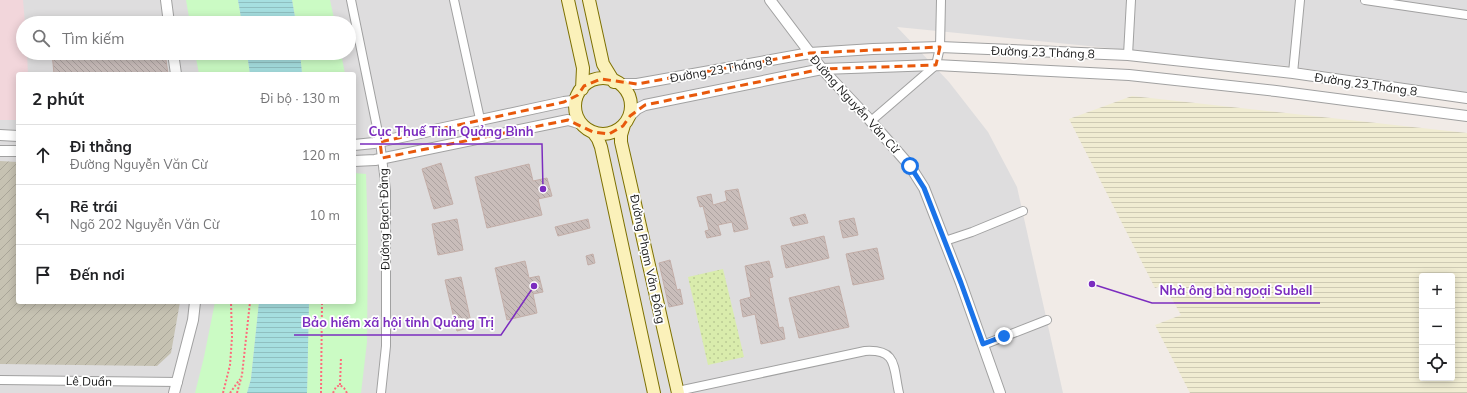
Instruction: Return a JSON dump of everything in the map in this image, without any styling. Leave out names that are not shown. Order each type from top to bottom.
[{"type":"main road","points":[[568,0],[583,68],[580,92],[576,102],[576,111],[579,120],[588,129],[601,134],[609,134],[617,131],[627,121],[631,104],[629,96],[625,89],[617,83],[610,79],[601,78],[592,81],[580,92]]},
{"type":"main road","points":[[589,0],[603,64],[617,83]]},
{"type":"main road","name":"Đường Phạm Văn Đồng","points":[[627,121],[621,135],[621,142],[675,392]]},
{"type":"main road","name":"Đường Phạm Văn Đồng","points":[[588,129],[598,139],[601,147],[654,393]]},
{"type":"street","points":[[166,0],[168,16]]},
{"type":"street","name":"Đường Bạch Đằng","points":[[351,0],[354,16]]},
{"type":"street","points":[[454,0],[480,119]]},
{"type":"street","name":"Đường Nguyễn Văn Cừ","points":[[770,0],[822,69],[871,121],[910,166],[924,188],[1000,393]]},
{"type":"street","points":[[871,121],[936,65],[940,47],[942,0]]},
{"type":"street","points":[[1128,55],[1131,0]]},
{"type":"street","points":[[1293,74],[1300,0]]},
{"type":"street","points":[[1365,0],[1467,15]]},
{"type":"street","name":"Đường Bạch Đằng","points":[[356,24],[380,142],[386,190],[386,346],[381,393]]},
{"type":"street","name":"Đường 23 Tháng 8","points":[[617,83],[637,84],[810,53],[940,47],[1128,55],[1293,74],[1467,98]]},
{"type":"street","points":[[174,60],[176,72]]},
{"type":"street","name":"Đường 23 Tháng 8","points":[[627,121],[645,105],[822,69],[936,65],[1129,75],[1276,91],[1467,116]]},
{"type":"street","points":[[356,145],[380,142],[480,119],[564,102],[572,100],[580,92]]},
{"type":"street","points":[[356,161],[382,158],[568,120],[588,129]]},
{"type":"street","points":[[0,135],[16,136]]},
{"type":"street","points":[[0,151],[16,151]]},
{"type":"street","points":[[944,241],[972,232],[1023,211]]},
{"type":"street","points":[[174,393],[193,320],[195,304]]},
{"type":"street","points":[[983,344],[1047,320]]},
{"type":"street","points":[[675,392],[874,350],[883,351],[888,354],[892,360],[899,393]]},
{"type":"street","name":"Lê Duẩn","points":[[0,380],[178,382]]},
{"type":"path","points":[[223,393],[230,365],[232,337],[231,304]]},
{"type":"path","points":[[237,393],[241,378],[250,304]]},
{"type":"path","points":[[321,393],[322,304]]},
{"type":"path","points":[[340,386],[341,358]]},
{"type":"path","points":[[230,393],[241,378]]},
{"type":"path","points":[[333,393],[336,387],[340,386]]},
{"type":"path","points":[[340,386],[344,388],[347,393]]},
{"type":"highlighted area","points":[[940,47],[936,65],[822,69],[645,105],[630,116],[623,126],[609,134],[593,132],[568,120],[382,158],[380,142],[564,102],[578,95],[584,86],[601,79],[637,84],[810,53]]},
{"type":"shaded area","points":[[0,0],[1467,0],[1467,93],[1288,66],[897,27],[949,82],[988,132],[1017,187],[1063,393],[0,393]]},
{"type":"shaded area","points":[[0,0],[23,0],[24,16],[16,16],[16,60],[27,60],[28,72],[16,72],[16,120],[0,120]]},
{"type":"shaded area","points":[[1132,96],[1467,133],[1467,393],[1190,393],[1155,325],[1181,315],[1164,285],[1155,288],[1069,119]]},
{"type":"shaded area","points":[[0,161],[16,162],[16,304],[180,304],[171,353],[157,366],[0,364]]},
{"type":"green space","points":[[186,0],[238,0],[241,16],[189,16]]},
{"type":"green space","points":[[292,0],[330,0],[333,16],[295,16]]},
{"type":"green space","points":[[196,60],[248,60],[250,72],[199,72]]},
{"type":"green space","points":[[301,60],[342,60],[345,72],[302,72]]},
{"type":"green space","points":[[356,173],[366,174],[368,244],[367,342],[361,393],[307,393],[309,304],[356,304]]},
{"type":"green space","points":[[723,269],[744,357],[708,365],[688,277]]},
{"type":"green space","points":[[215,304],[259,304],[251,379],[247,393],[195,393]]},
{"type":"water","points":[[238,0],[292,0],[295,16],[241,16]]},
{"type":"water","points":[[248,60],[301,60],[302,72],[250,72]]},
{"type":"water","points":[[259,304],[309,304],[307,393],[247,393],[251,379]]},
{"type":"building","points":[[53,60],[166,60],[168,72],[54,72]]},
{"type":"building","points":[[441,163],[453,204],[434,209],[422,169]]},
{"type":"building","points":[[529,164],[533,181],[547,178],[552,196],[538,199],[542,215],[487,228],[475,177]]},
{"type":"building","points":[[738,189],[748,229],[734,232],[732,222],[718,225],[721,235],[707,238],[705,231],[709,230],[703,206],[700,207],[697,197],[711,194],[713,205],[727,201],[725,191]]},
{"type":"building","points":[[805,214],[808,223],[793,226],[790,218]]},
{"type":"building","points":[[854,218],[858,235],[843,238],[839,221]]},
{"type":"building","points":[[457,219],[463,250],[438,255],[432,224]]},
{"type":"building","points":[[588,219],[590,228],[558,236],[555,227]]},
{"type":"building","points":[[824,236],[829,258],[786,268],[781,246]]},
{"type":"building","points":[[877,248],[884,279],[853,285],[846,254]]},
{"type":"building","points":[[593,254],[595,263],[588,265],[586,256]]},
{"type":"building","points":[[670,260],[677,290],[680,289],[683,304],[669,307],[659,263]]},
{"type":"building","points":[[525,261],[529,278],[539,276],[543,292],[533,294],[537,313],[507,320],[495,268]]},
{"type":"building","points":[[769,261],[773,277],[769,278],[779,328],[783,327],[785,339],[761,344],[755,314],[743,317],[740,300],[751,297],[745,266]]},
{"type":"building","points":[[461,277],[472,327],[457,331],[445,280]]},
{"type":"building","points":[[839,286],[849,327],[799,338],[789,298]]},
{"type":"place","name":"Cục Thuế Tỉnh Quảng Bình","points":[[543,189]]},
{"type":"place","name":"Nhà ông bà ngoại Subell","points":[[1092,284]]},
{"type":"place","name":"Bảo hiểm xã hội tỉnh Quảng Trị","points":[[534,286]]},
{"type":"route","points":[[910,166],[924,188],[983,344],[1004,336]]}]
